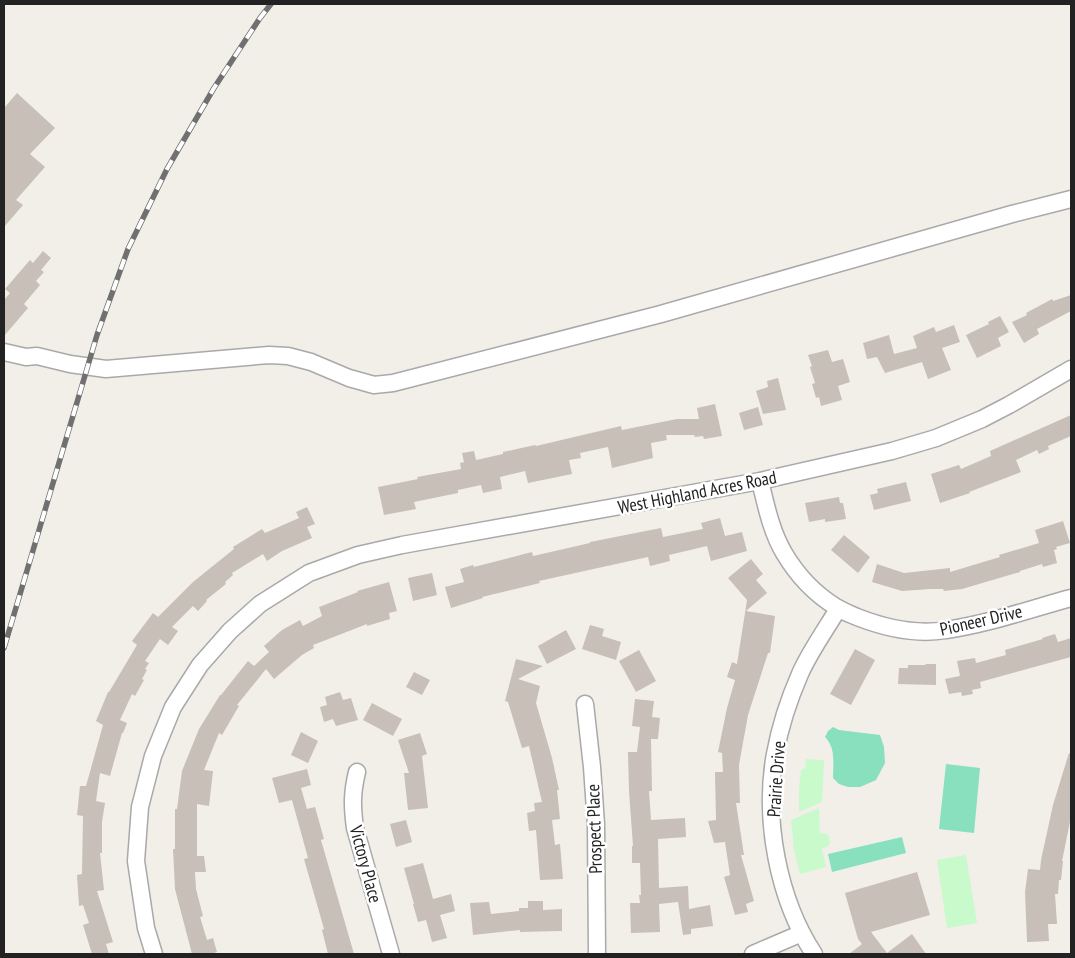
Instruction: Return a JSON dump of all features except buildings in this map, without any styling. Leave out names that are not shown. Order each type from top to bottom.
[{"type":"street","points":[[4,352],[106,369],[269,355],[288,356],[310,362],[348,378],[374,385],[393,383],[661,314],[1071,199]]},
{"type":"street","points":[[4,340],[26,348],[36,356]]},
{"type":"street","name":"West Highland Acres Road","points":[[154,954],[146,928],[136,861],[140,807],[153,756],[173,707],[194,673],[230,631],[260,604],[309,573],[358,555],[402,545],[760,481],[892,451],[936,438],[974,422],[1009,405],[1071,369]]},
{"type":"street","name":"Pioneer Drive","points":[[760,481],[777,539],[784,553],[808,584],[817,594],[838,609],[876,625],[919,632],[945,630],[989,621],[1071,598]]},
{"type":"street","name":"Prairie Drive","points":[[814,954],[802,933],[787,897],[774,844],[772,810],[774,756],[778,735],[800,673],[838,609]]},
{"type":"street","name":"Prospect Place","points":[[585,704],[596,824],[596,954]]},
{"type":"street","name":"Victory Place","points":[[358,772],[353,788],[352,807],[355,828],[391,954]]},
{"type":"street","points":[[753,954],[802,933]]},
{"type":"green space","points":[[833,727],[839,730],[880,735],[884,747],[885,763],[876,780],[860,787],[848,787],[839,784],[833,778],[832,751],[829,741],[825,737]]},
{"type":"green space","points":[[806,759],[824,760],[822,802],[799,812],[801,770],[805,768]]},
{"type":"green space","points":[[946,764],[980,768],[974,833],[939,829]]},
{"type":"green space","points":[[819,808],[820,833],[827,834],[830,843],[827,847],[822,848],[826,867],[800,874],[794,850],[791,820]]},
{"type":"green space","points":[[902,837],[906,853],[832,872],[828,854]]},
{"type":"green space","points":[[966,855],[977,923],[947,928],[937,860]]},
{"type":"railway","points":[[4,648],[97,335],[128,249],[167,169],[214,88],[271,4]]}]
